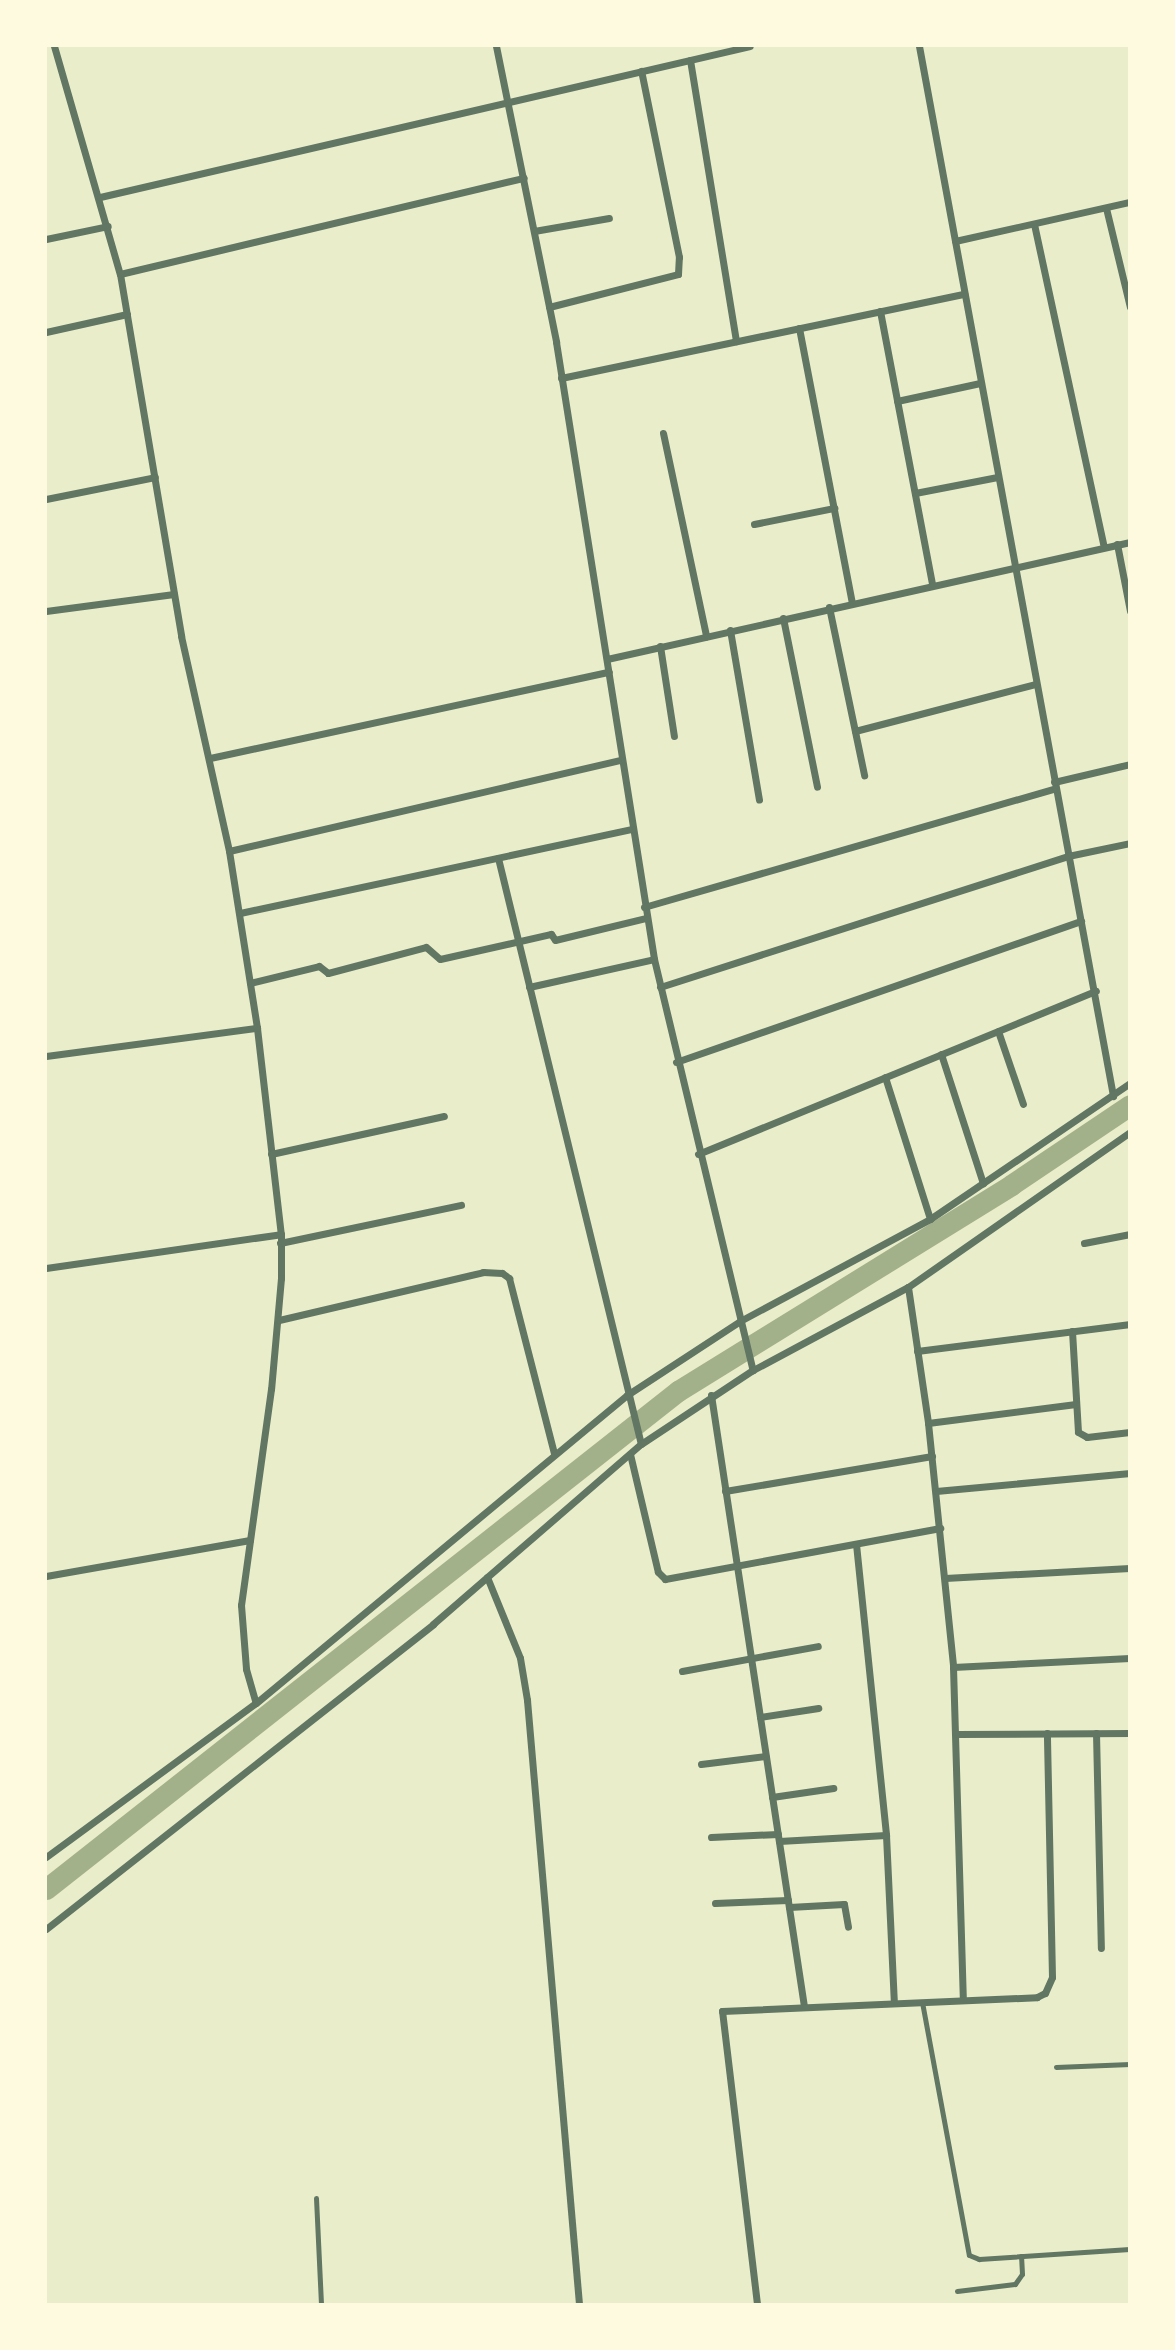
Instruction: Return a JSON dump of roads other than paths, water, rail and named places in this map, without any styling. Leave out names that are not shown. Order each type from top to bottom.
[{"type":"street","points":[[54,46],[100,197],[120,274],[174,594],[229,851],[257,1028],[281,1243],[279,1320],[243,1583],[241,1637],[256,1703]]},
{"type":"street","points":[[496,46],[549,306],[646,918],[676,1062],[753,1370]]},
{"type":"street","points":[[100,197],[750,46]]},
{"type":"street","points":[[919,46],[1035,684],[1096,991],[1113,1096]]},
{"type":"street","points":[[690,60],[736,341]]},
{"type":"street","points":[[549,306],[670,280],[680,267],[641,71]]},
{"type":"street","points":[[120,274],[524,178]]},
{"type":"street","points":[[955,241],[1129,202]]},
{"type":"street","points":[[1106,208],[1129,307]]},
{"type":"street","points":[[534,231],[609,218]]},
{"type":"street","points":[[1034,223],[1104,547]]},
{"type":"street","points":[[46,239],[108,226]]},
{"type":"street","points":[[561,377],[964,294]]},
{"type":"street","points":[[880,311],[932,583]]},
{"type":"street","points":[[46,332],[127,314]]},
{"type":"street","points":[[799,328],[852,602]]},
{"type":"street","points":[[897,401],[980,383]]},
{"type":"street","points":[[663,433],[706,636]]},
{"type":"street","points":[[46,499],[155,477]]},
{"type":"street","points":[[915,494],[997,477]]},
{"type":"street","points":[[754,524],[834,508]]},
{"type":"street","points":[[607,659],[932,583],[1129,542]]},
{"type":"street","points":[[1117,544],[1129,611]]},
{"type":"street","points":[[46,611],[174,594]]},
{"type":"street","points":[[830,607],[864,775]]},
{"type":"street","points":[[783,618],[817,787]]},
{"type":"street","points":[[730,630],[759,800]]},
{"type":"street","points":[[660,646],[674,736]]},
{"type":"street","points":[[211,758],[609,672]]},
{"type":"street","points":[[855,731],[1035,684]]},
{"type":"street","points":[[229,851],[621,760]]},
{"type":"street","points":[[644,907],[1129,764]]},
{"type":"street","points":[[240,913],[632,829]]},
{"type":"street","points":[[660,987],[1068,856],[1129,843]]},
{"type":"street","points":[[498,858],[641,1444]]},
{"type":"street","points":[[250,983],[319,966],[328,974],[426,947],[437,959],[551,934],[555,940],[646,918]]},
{"type":"street","points":[[676,1062],[1081,921]]},
{"type":"street","points":[[529,987],[654,959]]},
{"type":"street","points":[[698,1154],[1096,991]]},
{"type":"street","points":[[46,1056],[257,1028]]},
{"type":"street","points":[[998,1031],[1023,1104]]},
{"type":"street","points":[[941,1054],[983,1183]]},
{"type":"street","points":[[885,1077],[930,1219]]},
{"type":"street","points":[[46,1857],[256,1703],[627,1395],[740,1321],[930,1219],[1129,1083]]},
{"type":"street","points":[[271,1154],[444,1116]]},
{"type":"street","points":[[46,1929],[487,1577],[641,1444],[711,1395],[753,1370],[908,1287],[1129,1132]]},
{"type":"street","points":[[281,1243],[461,1205]]},
{"type":"street","points":[[46,1268],[281,1234]]},
{"type":"street","points":[[1084,1243],[1129,1234]]},
{"type":"street","points":[[279,1320],[483,1272],[502,1273],[509,1278],[554,1453]]},
{"type":"street","points":[[908,1287],[932,1456],[953,1667],[963,2000]]},
{"type":"street","points":[[917,1351],[1129,1324]]},
{"type":"street","points":[[1072,1331],[1076,1405],[1082,1436],[1129,1432]]},
{"type":"street","points":[[711,1395],[804,2006]]},
{"type":"street","points":[[928,1423],[1076,1405]]},
{"type":"street","points":[[630,1454],[661,1576],[671,1581],[940,1528]]},
{"type":"street","points":[[724,1491],[932,1456]]},
{"type":"street","points":[[936,1491],[1129,1473]]},
{"type":"street","points":[[46,1576],[250,1540]]},
{"type":"street","points":[[856,1544],[886,1835],[894,2003]]},
{"type":"street","points":[[945,1578],[1129,1569]]},
{"type":"street","points":[[487,1577],[520,1658],[527,1700],[579,2305]]},
{"type":"street","points":[[682,1671],[818,1646]]},
{"type":"street","points":[[953,1667],[1129,1658]]},
{"type":"street","points":[[760,1717],[818,1708]]},
{"type":"street","points":[[757,2305],[720,2022],[726,2010],[1037,1997],[1045,1993],[1052,1977],[1047,1733]]},
{"type":"street","points":[[1096,1733],[1101,1948]]},
{"type":"street","points":[[957,1734],[1129,1733]]},
{"type":"street","points":[[701,1764],[765,1756]]},
{"type":"street","points":[[772,1797],[833,1788]]},
{"type":"street","points":[[711,1837],[886,1835]]},
{"type":"street","points":[[715,1903],[844,1904],[848,1927]]},
{"type":"lane","points":[[922,2001],[965,2250],[979,2259],[1129,2249]]},
{"type":"lane","points":[[1056,2067],[1129,2064]]},
{"type":"lane","points":[[316,2198],[321,2305]]},
{"type":"lane","points":[[957,2291],[1015,2284],[1022,2274],[1021,2256]]},
{"type":"waterway","points":[[46,1889],[678,1391],[1011,1185],[1130,1105]]}]
